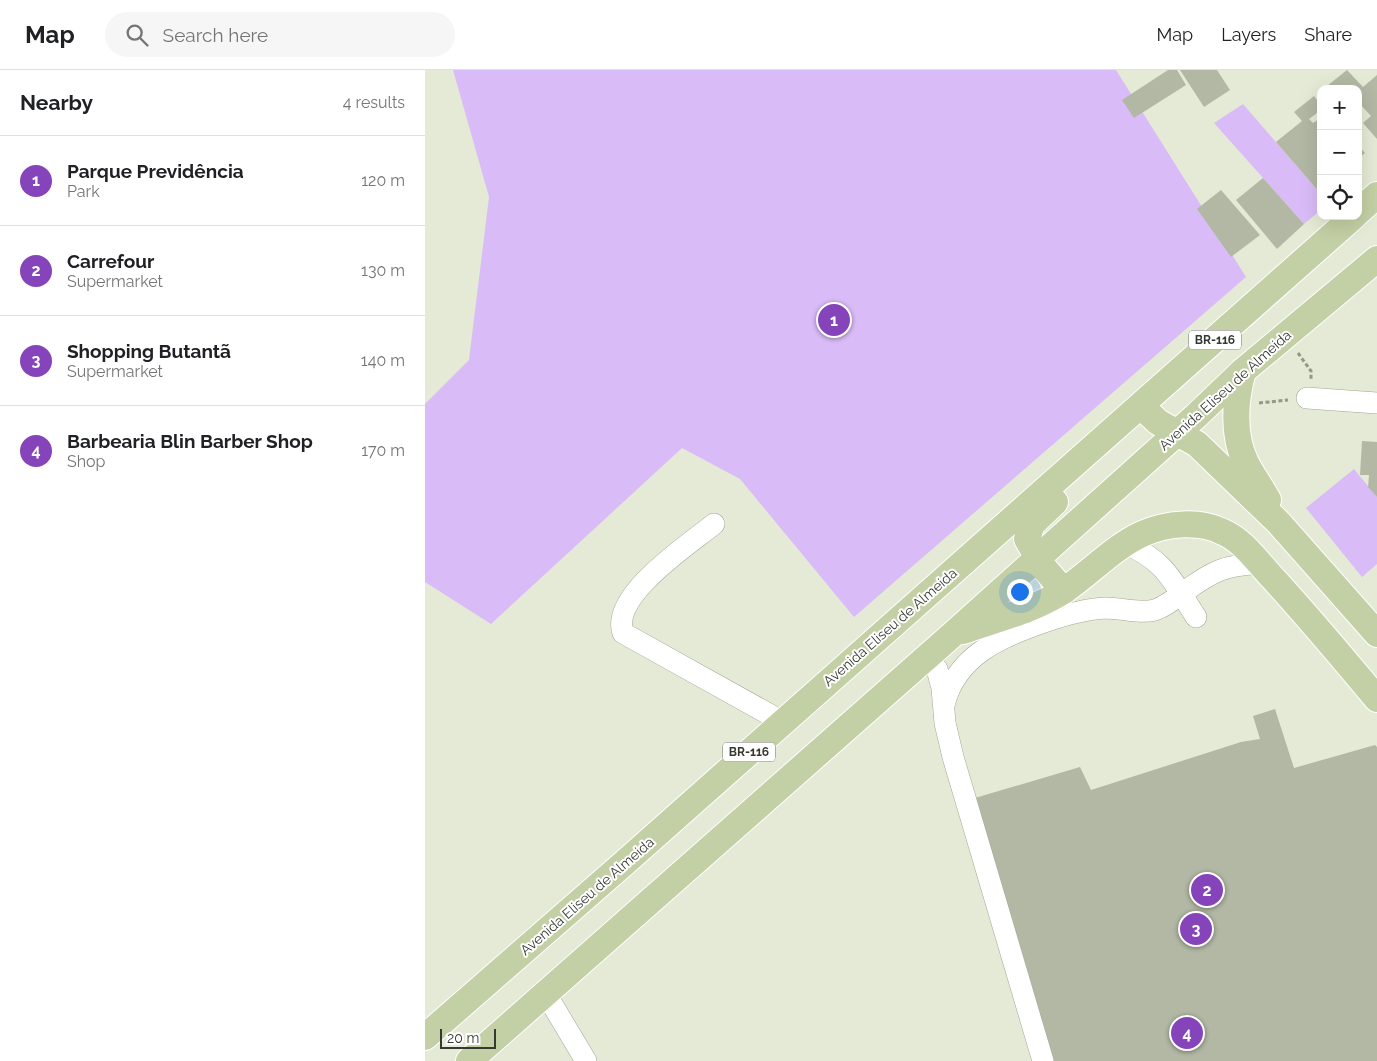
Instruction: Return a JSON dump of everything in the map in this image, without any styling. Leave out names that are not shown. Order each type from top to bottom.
[{"type":"main road","points":[[1362,208],[1377,195]]},
{"type":"main road","name":"Avenida Eliseu de Almeida","points":[[425,1037],[1141,406],[1349,220]]},
{"type":"main road","name":"Avenida Eliseu de Almeida","points":[[469,1061],[924,660],[1177,433],[1243,371],[1377,260]]},
{"type":"main road","points":[[1243,371],[1236,414],[1245,461],[1279,523]]},
{"type":"main road","points":[[1141,406],[1158,422],[1197,444],[1279,523],[1377,634]]},
{"type":"main road","points":[[1064,591],[1037,559],[1027,534],[1032,524],[1072,484],[1073,466]]},
{"type":"main road","points":[[952,635],[1043,602],[1064,591],[1126,544],[1143,534],[1167,526],[1211,526],[1226,532],[1243,545],[1377,699]]},
{"type":"street","points":[[1307,398],[1377,403]]},
{"type":"street","points":[[714,524],[639,585],[621,614],[620,625],[623,632],[783,722]]},
{"type":"street","points":[[1126,544],[1156,559],[1169,574],[1196,617]]},
{"type":"street","points":[[943,707],[948,688],[957,676],[979,652],[997,640],[1084,610],[1107,608],[1140,611],[1155,610],[1167,605],[1213,572],[1235,566],[1260,564]]},
{"type":"street","points":[[924,660],[937,669],[942,688],[943,707],[953,757],[1043,1061]]},
{"type":"street","points":[[546,994],[586,1061]]},
{"type":"path","points":[[1236,414],[1258,403],[1307,398],[1311,386],[1311,371],[1303,358],[1283,338]]},
{"type":"shaded area","points":[[453,70],[1116,70],[1246,277],[854,617],[740,479],[682,448],[491,624],[425,582],[425,404],[469,360],[489,197]]},
{"type":"shaded area","points":[[1243,104],[1317,189],[1317,213],[1304,224],[1214,123]]},
{"type":"shaded area","points":[[1354,469],[1377,497],[1377,564],[1362,577],[1306,508]]},
{"type":"building","points":[[1168,70],[1177,70],[1186,85],[1134,118],[1122,100]]},
{"type":"building","points":[[1180,70],[1217,70],[1230,90],[1204,107]]},
{"type":"building","points":[[1347,70],[1361,85],[1328,85]]},
{"type":"building","points":[[1377,75],[1377,139],[1363,123],[1371,116],[1362,106],[1362,86]]},
{"type":"building","points":[[1314,96],[1317,100],[1317,113],[1309,119],[1313,123],[1317,120],[1317,189],[1276,142],[1302,121],[1294,112]]},
{"type":"building","points":[[1263,178],[1304,224],[1277,249],[1236,200]]},
{"type":"building","points":[[1221,190],[1260,235],[1231,257],[1197,209]]},
{"type":"building","points":[[1362,441],[1377,442],[1377,497],[1368,487],[1369,475],[1360,475]]},
{"type":"building","points":[[1275,709],[1294,768],[1375,745],[1377,747],[1377,1061],[1054,1061],[975,798],[1080,767],[1091,790],[1241,742],[1260,739],[1253,716]]},
{"type":"place","name":"Parque Previdência","points":[[834,320]]},
{"type":"place","name":"Carrefour","points":[[1207,890]]},
{"type":"place","name":"Shopping Butantã","points":[[1196,929]]},
{"type":"place","name":"Barbearia Blin Barber Shop","points":[[1187,1033]]}]
